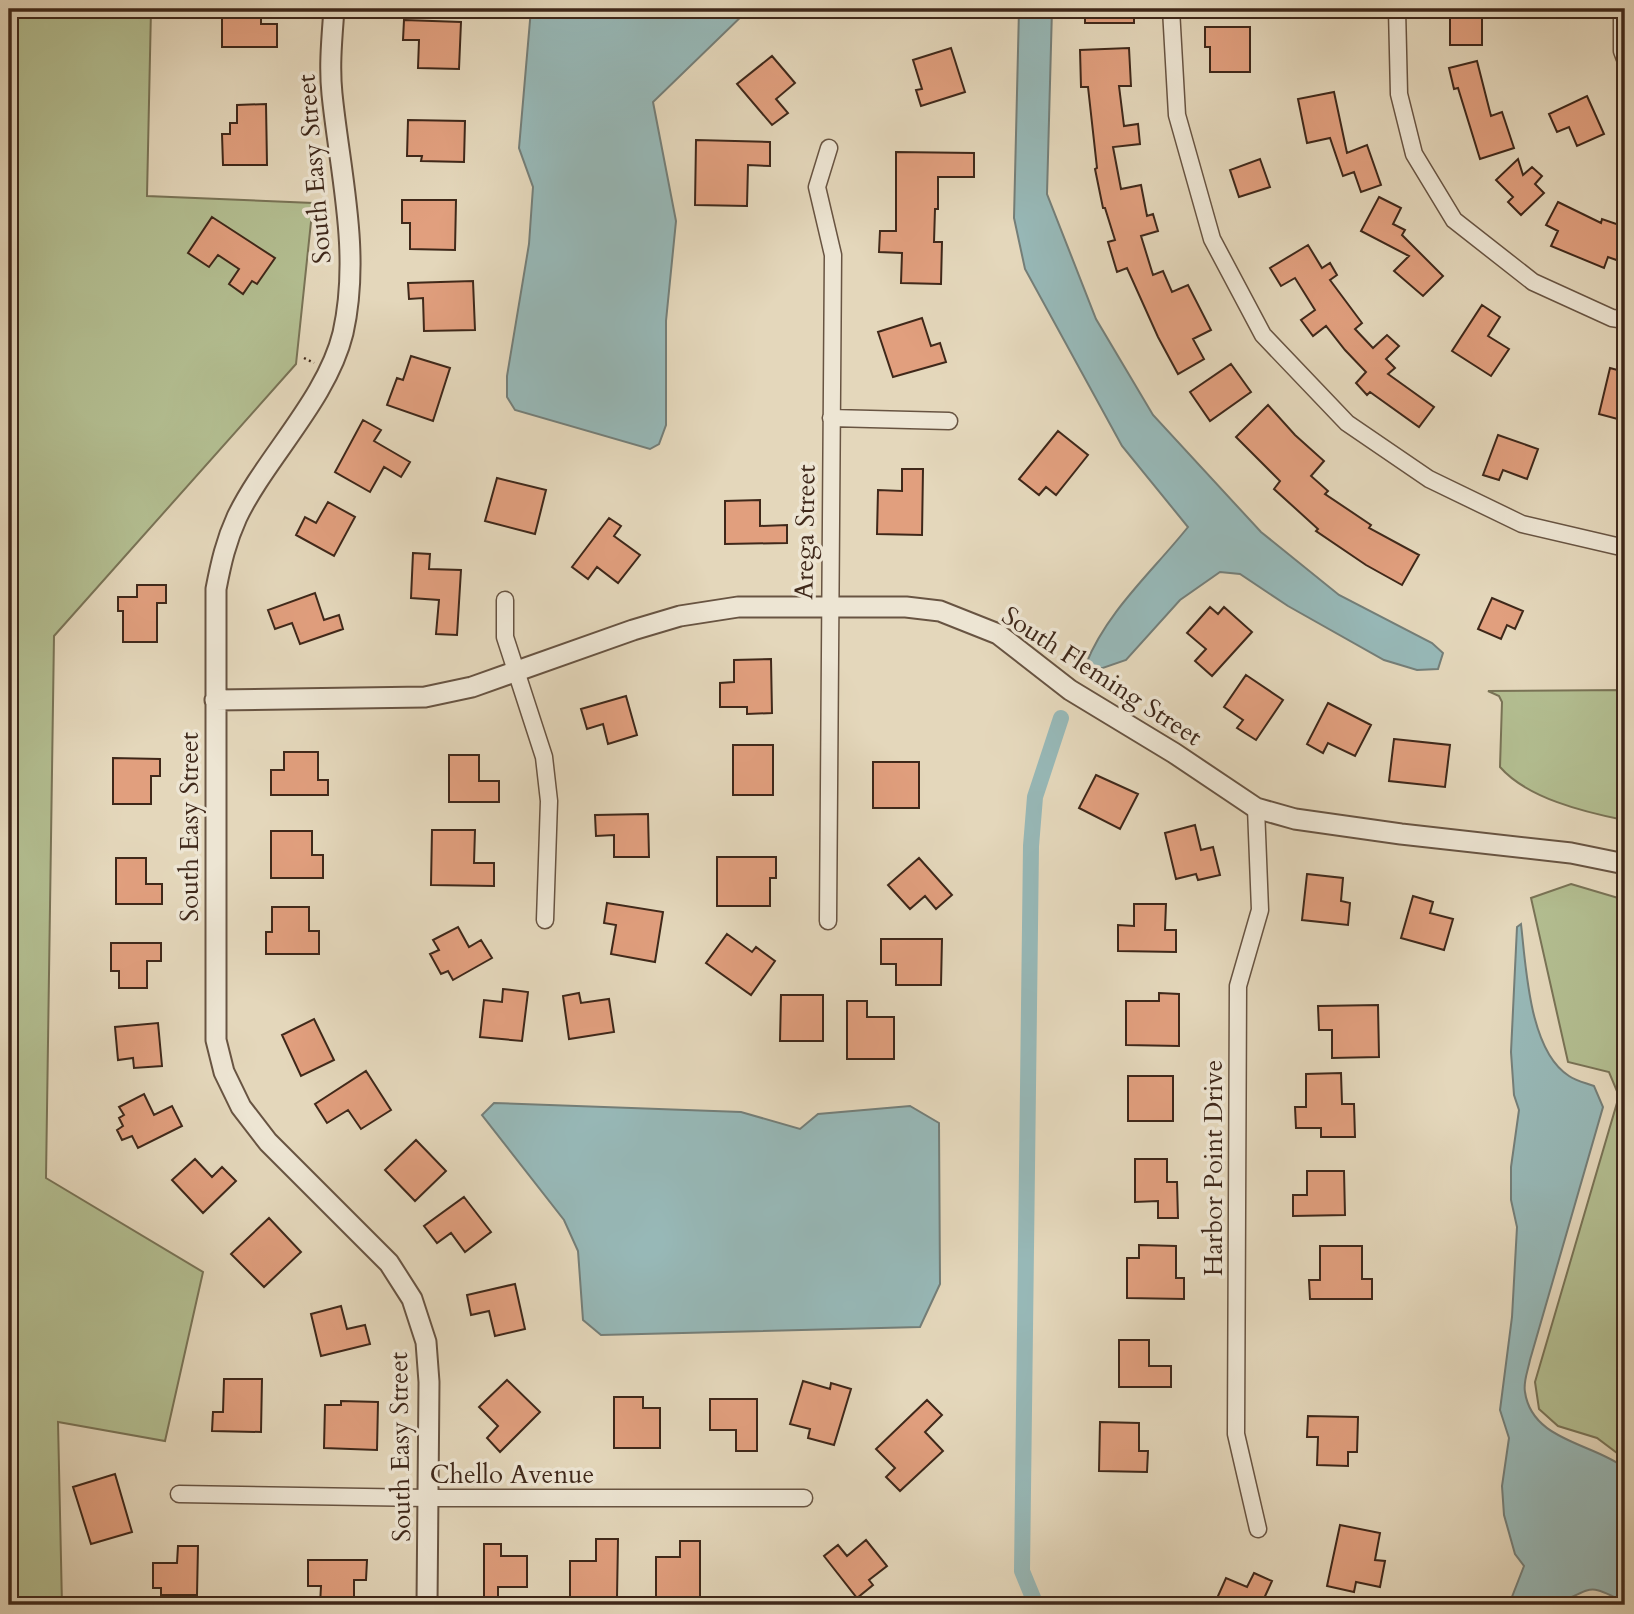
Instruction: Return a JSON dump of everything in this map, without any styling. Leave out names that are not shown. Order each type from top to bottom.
[{"type":"street","name":"South Easy Street","points":[[334,9],[331,91],[349,225],[349,289],[342,334],[328,371],[238,514],[224,548],[216,589],[216,1040],[223,1072],[241,1107],[268,1142],[389,1263],[412,1298],[426,1342],[429,1382],[427,1605]]},
{"type":"street","points":[[1171,9],[1177,115],[1212,239],[1263,335],[1346,423],[1429,480],[1522,524],[1625,548]]},
{"type":"street","points":[[1397,9],[1399,94],[1414,153],[1454,220],[1533,282],[1612,318],[1625,320]]},
{"type":"street","points":[[1622,9],[1622,51],[1625,59]]},
{"type":"street","name":"Arega Street","points":[[828,921],[833,255],[817,187],[829,148]]},
{"type":"street","points":[[831,418],[949,421]]},
{"type":"street","points":[[505,600],[505,637],[544,757],[549,801],[545,920]]},
{"type":"street","name":"South Fleming Street","points":[[215,701],[425,697],[472,687],[680,616],[738,607],[906,607],[940,611],[998,634],[1070,690],[1174,753],[1255,808],[1296,819],[1572,853],[1625,864]]},
{"type":"street","name":"Harbor Point Drive","points":[[1255,808],[1260,910],[1238,986],[1236,1434],[1258,1530]]},
{"type":"street","name":"Chello Avenue","points":[[179,1494],[428,1498],[804,1497]]},
{"type":"green space","points":[[9,9],[151,9],[147,196],[313,203],[296,364],[54,636],[46,1178],[203,1272],[165,1441],[58,1422],[62,1605],[9,1605]]},
{"type":"green space","points":[[1625,690],[1624,820],[1557,802],[1525,787],[1500,767],[1502,702],[1499,696],[1488,691]]},
{"type":"green space","points":[[1571,884],[1625,900],[1625,1459],[1597,1438],[1558,1426],[1539,1409],[1535,1382],[1619,1096],[1609,1072],[1568,1062],[1531,898]]},
{"type":"water","points":[[531,9],[749,9],[653,102],[676,221],[666,321],[666,425],[659,444],[650,449],[515,410],[507,397],[507,376],[529,244],[533,187],[519,148]]},
{"type":"water","points":[[1019,9],[1052,9],[1047,194],[1096,319],[1153,415],[1261,532],[1339,595],[1432,643],[1443,653],[1438,669],[1417,670],[1384,660],[1288,606],[1240,574],[1220,572],[1180,600],[1126,660],[1097,670],[1086,664],[1118,609],[1188,527],[1122,446],[1025,269],[1014,218]]},
{"type":"water","points":[[1521,924],[1532,1006],[1545,1048],[1569,1076],[1594,1086],[1603,1107],[1530,1360],[1525,1392],[1530,1408],[1539,1421],[1551,1431],[1625,1468],[1625,1603],[1602,1591],[1594,1590],[1548,1605],[1513,1605],[1510,1602],[1524,1566],[1515,1554],[1504,1515],[1502,1486],[1509,1438],[1500,1410],[1512,1317],[1517,1227],[1511,1200],[1511,1167],[1519,1110],[1514,1095],[1511,1052],[1517,927]]},
{"type":"water","points":[[494,1103],[741,1112],[800,1129],[818,1114],[910,1106],[939,1123],[940,1284],[920,1327],[601,1335],[583,1320],[578,1251],[564,1220],[482,1115]]},
{"type":"building","points":[[222,9],[261,9],[261,24],[277,24],[277,47],[222,47]]},
{"type":"building","points":[[1085,9],[1134,9],[1134,23],[1085,23]]},
{"type":"building","points":[[1450,9],[1482,9],[1482,45],[1450,45]]},
{"type":"building","points":[[404,20],[461,22],[459,69],[418,68],[419,40],[403,40]]},
{"type":"building","points":[[1205,27],[1250,27],[1250,72],[1210,72],[1210,47],[1205,47]]},
{"type":"building","points":[[951,48],[965,92],[921,106],[916,90],[922,89],[913,60]]},
{"type":"building","points":[[1129,48],[1131,86],[1119,86],[1124,126],[1138,124],[1140,144],[1113,147],[1121,189],[1141,185],[1147,216],[1153,214],[1158,231],[1141,236],[1153,275],[1163,271],[1172,292],[1188,285],[1211,330],[1193,339],[1204,359],[1178,374],[1127,268],[1117,272],[1108,242],[1115,240],[1103,208],[1095,169],[1088,87],[1081,87],[1080,50]]},
{"type":"building","points":[[772,56],[795,83],[776,99],[788,113],[772,125],[737,84]]},
{"type":"building","points":[[1477,61],[1491,116],[1502,112],[1514,148],[1480,159],[1449,68]]},
{"type":"building","points":[[1334,92],[1347,153],[1367,145],[1381,185],[1361,192],[1354,172],[1343,176],[1330,138],[1307,143],[1298,99]]},
{"type":"building","points":[[1587,96],[1604,134],[1577,146],[1569,127],[1557,132],[1549,114]]},
{"type":"building","points":[[266,104],[267,165],[223,165],[222,134],[230,134],[230,123],[237,123],[237,105]]},
{"type":"building","points":[[408,120],[465,121],[464,162],[421,161],[422,156],[407,156]]},
{"type":"building","points":[[696,140],[770,142],[770,166],[748,165],[747,206],[695,205]]},
{"type":"building","points":[[896,152],[974,153],[974,177],[938,177],[934,242],[942,242],[941,284],[901,283],[902,253],[879,252],[880,231],[896,231]]},
{"type":"building","points":[[1260,159],[1270,187],[1239,197],[1230,170]]},
{"type":"building","points":[[1518,159],[1523,175],[1532,167],[1542,176],[1535,184],[1544,193],[1521,215],[1508,202],[1513,197],[1496,180]]},
{"type":"building","points":[[1379,197],[1401,208],[1393,224],[1405,230],[1402,235],[1443,276],[1423,296],[1394,271],[1409,256],[1361,231]]},
{"type":"building","points":[[402,200],[456,200],[455,250],[410,249],[410,223],[402,223]]},
{"type":"building","points":[[1558,202],[1601,223],[1602,219],[1625,227],[1625,263],[1608,257],[1604,268],[1551,246],[1558,231],[1546,225]]},
{"type":"building","points":[[212,217],[275,258],[257,284],[252,281],[243,294],[229,284],[239,269],[218,255],[209,267],[188,253]]},
{"type":"building","points":[[1308,245],[1322,268],[1330,263],[1337,275],[1330,280],[1362,323],[1355,329],[1373,348],[1387,335],[1399,346],[1386,359],[1395,368],[1388,374],[1434,407],[1419,427],[1370,392],[1367,395],[1356,383],[1366,372],[1326,326],[1313,336],[1301,320],[1315,310],[1295,278],[1281,286],[1270,268]]},
{"type":"building","points":[[473,281],[475,330],[424,331],[423,298],[409,299],[408,283]]},
{"type":"building","points":[[1482,305],[1500,317],[1488,336],[1509,349],[1491,376],[1452,351]]},
{"type":"building","points":[[922,318],[931,346],[940,343],[946,362],[893,377],[878,332]]},
{"type":"building","points":[[411,356],[450,368],[433,421],[387,405],[397,378],[403,380]]},
{"type":"building","points":[[1231,364],[1251,392],[1210,421],[1190,392]]},
{"type":"building","points":[[1610,368],[1625,372],[1625,421],[1599,414]]},
{"type":"building","points":[[1268,405],[1295,435],[1324,461],[1311,476],[1328,491],[1325,494],[1371,525],[1369,528],[1419,555],[1402,585],[1366,565],[1316,531],[1318,529],[1274,489],[1280,481],[1236,437]]},
{"type":"building","points":[[363,420],[381,430],[374,441],[410,462],[401,477],[384,467],[370,492],[335,472]]},
{"type":"building","points":[[1058,431],[1088,455],[1056,495],[1046,487],[1039,495],[1019,479]]},
{"type":"building","points":[[1498,435],[1538,449],[1527,479],[1503,470],[1499,480],[1483,475]]},
{"type":"building","points":[[902,469],[923,469],[922,535],[877,534],[878,490],[902,491]]},
{"type":"building","points":[[497,478],[546,490],[535,534],[485,521]]},
{"type":"building","points":[[760,500],[760,526],[787,525],[787,543],[725,544],[725,501]]},
{"type":"building","points":[[328,502],[355,517],[334,556],[296,535],[305,517],[316,523]]},
{"type":"building","points":[[609,518],[621,526],[614,536],[640,555],[618,583],[597,567],[588,579],[572,567]]},
{"type":"building","points":[[413,553],[430,554],[429,569],[461,570],[457,635],[436,634],[439,600],[411,598]]},
{"type":"building","points":[[137,585],[166,585],[166,603],[157,603],[157,642],[123,642],[123,611],[118,611],[118,597],[137,597]]},
{"type":"building","points":[[315,593],[324,620],[339,615],[343,629],[300,644],[292,623],[275,629],[268,610]]},
{"type":"building","points":[[1492,598],[1523,611],[1515,629],[1507,625],[1501,639],[1478,629]]},
{"type":"building","points":[[1210,607],[1218,614],[1224,607],[1252,632],[1212,676],[1195,661],[1206,649],[1187,633]]},
{"type":"building","points":[[771,659],[772,713],[747,714],[747,707],[720,707],[720,683],[734,682],[734,660]]},
{"type":"building","points":[[1246,675],[1283,700],[1256,740],[1237,728],[1243,720],[1224,707]]},
{"type":"building","points":[[626,696],[637,735],[608,744],[603,724],[587,729],[581,709]]},
{"type":"building","points":[[1328,703],[1371,725],[1355,756],[1328,743],[1323,753],[1307,744]]},
{"type":"building","points":[[1394,739],[1450,745],[1445,787],[1389,781]]},
{"type":"building","points":[[733,745],[773,745],[773,795],[733,795]]},
{"type":"building","points":[[284,752],[318,752],[318,780],[328,780],[328,795],[271,795],[271,770],[284,770]]},
{"type":"building","points":[[449,755],[479,755],[479,781],[499,781],[499,802],[449,802]]},
{"type":"building","points":[[113,758],[160,759],[160,776],[151,776],[151,804],[113,804]]},
{"type":"building","points":[[873,762],[919,762],[919,808],[873,808]]},
{"type":"building","points":[[1096,775],[1138,794],[1120,829],[1079,808]]},
{"type":"building","points":[[648,814],[649,857],[614,857],[614,835],[596,836],[595,815]]},
{"type":"building","points":[[1195,825],[1201,850],[1213,847],[1220,875],[1198,880],[1196,874],[1176,879],[1165,833]]},
{"type":"building","points":[[432,830],[475,830],[474,863],[494,863],[494,886],[431,885]]},
{"type":"building","points":[[271,831],[312,831],[312,855],[323,855],[323,878],[271,878]]},
{"type":"building","points":[[717,857],[776,857],[776,878],[770,878],[770,906],[717,906]]},
{"type":"building","points":[[116,858],[146,858],[146,884],[162,884],[162,904],[116,904]]},
{"type":"building","points":[[919,858],[952,895],[936,909],[925,896],[910,909],[888,885]]},
{"type":"building","points":[[1307,874],[1343,878],[1341,901],[1350,903],[1348,925],[1302,920]]},
{"type":"building","points":[[1413,896],[1433,902],[1430,913],[1453,919],[1444,950],[1401,938]]},
{"type":"building","points":[[607,903],[663,912],[655,962],[611,954],[616,925],[604,923]]},
{"type":"building","points":[[1134,904],[1166,904],[1165,930],[1176,930],[1176,952],[1118,951],[1118,925],[1134,926]]},
{"type":"building","points":[[272,907],[309,907],[309,931],[319,931],[319,954],[266,954],[266,932],[272,932]]},
{"type":"building","points":[[458,927],[469,947],[481,940],[492,958],[453,980],[448,971],[441,974],[430,954],[439,950],[433,940]]},
{"type":"building","points":[[727,934],[752,952],[756,947],[775,961],[751,995],[706,963]]},
{"type":"building","points":[[881,939],[942,939],[941,985],[896,985],[896,964],[881,964]]},
{"type":"building","points":[[111,943],[161,943],[161,961],[147,961],[147,988],[119,988],[119,971],[111,971]]},
{"type":"building","points":[[503,989],[528,992],[522,1041],[480,1037],[484,1000],[502,1002]]},
{"type":"building","points":[[579,993],[581,1003],[609,999],[614,1032],[569,1039],[563,996]]},
{"type":"building","points":[[1159,993],[1179,994],[1179,1046],[1126,1045],[1126,1001],[1159,1001]]},
{"type":"building","points":[[781,995],[823,995],[823,1041],[780,1041]]},
{"type":"building","points":[[847,1001],[867,1001],[867,1017],[894,1017],[894,1059],[847,1059]]},
{"type":"building","points":[[1378,1005],[1379,1057],[1332,1058],[1332,1030],[1319,1030],[1318,1006]]},
{"type":"building","points":[[314,1019],[334,1060],[301,1076],[282,1035]]},
{"type":"building","points":[[158,1023],[162,1066],[134,1068],[133,1058],[118,1060],[115,1027]]},
{"type":"building","points":[[366,1071],[391,1110],[361,1129],[348,1110],[327,1123],[315,1104]]},
{"type":"building","points":[[1341,1073],[1342,1104],[1354,1104],[1355,1137],[1321,1137],[1321,1128],[1296,1128],[1295,1107],[1306,1107],[1306,1074]]},
{"type":"building","points":[[1128,1076],[1173,1076],[1173,1121],[1128,1121]]},
{"type":"building","points":[[144,1094],[154,1115],[172,1106],[182,1126],[138,1148],[132,1136],[122,1140],[117,1130],[123,1126],[119,1118],[124,1115],[119,1107]]},
{"type":"building","points":[[416,1140],[446,1171],[415,1201],[385,1170]]},
{"type":"building","points":[[195,1159],[212,1177],[222,1167],[236,1181],[203,1213],[172,1180]]},
{"type":"building","points":[[1135,1159],[1167,1159],[1167,1182],[1177,1182],[1178,1218],[1158,1218],[1158,1201],[1135,1202]]},
{"type":"building","points":[[1307,1171],[1344,1171],[1345,1215],[1293,1216],[1293,1195],[1307,1195]]},
{"type":"building","points":[[464,1197],[491,1232],[465,1252],[451,1233],[437,1243],[424,1226]]},
{"type":"building","points":[[269,1218],[301,1252],[264,1287],[231,1254]]},
{"type":"building","points":[[1139,1245],[1176,1246],[1176,1278],[1184,1278],[1184,1299],[1127,1298],[1127,1258],[1139,1258]]},
{"type":"building","points":[[1320,1246],[1362,1246],[1362,1279],[1372,1279],[1372,1299],[1310,1299],[1309,1280],[1320,1280]]},
{"type":"building","points":[[515,1284],[525,1329],[495,1336],[489,1311],[471,1315],[467,1295]]},
{"type":"building","points":[[341,1306],[347,1329],[365,1325],[370,1344],[321,1356],[311,1314]]},
{"type":"building","points":[[1119,1340],[1149,1340],[1149,1366],[1171,1366],[1171,1387],[1119,1387]]},
{"type":"building","points":[[224,1379],[262,1379],[261,1432],[212,1431],[213,1412],[223,1412]]},
{"type":"building","points":[[507,1380],[540,1412],[500,1452],[487,1438],[498,1426],[479,1407]]},
{"type":"building","points":[[803,1381],[830,1389],[831,1383],[851,1389],[834,1445],[808,1438],[810,1429],[790,1424]]},
{"type":"building","points":[[614,1397],[643,1397],[643,1408],[660,1408],[660,1448],[614,1448]]},
{"type":"building","points":[[710,1399],[757,1399],[757,1451],[736,1451],[736,1430],[710,1430]]},
{"type":"building","points":[[927,1400],[942,1415],[925,1432],[943,1451],[900,1491],[886,1477],[895,1468],[876,1449]]},
{"type":"building","points":[[341,1401],[378,1402],[377,1450],[324,1448],[325,1405],[341,1405]]},
{"type":"building","points":[[1308,1416],[1358,1417],[1357,1452],[1348,1452],[1348,1466],[1317,1465],[1318,1437],[1307,1437]]},
{"type":"building","points":[[1100,1422],[1139,1423],[1139,1451],[1148,1451],[1147,1472],[1099,1471]]},
{"type":"building","points":[[115,1474],[132,1532],[91,1544],[73,1487]]},
{"type":"building","points":[[1340,1525],[1380,1533],[1375,1560],[1385,1561],[1380,1587],[1356,1582],[1354,1592],[1327,1586]]},
{"type":"building","points":[[596,1539],[618,1539],[617,1598],[570,1598],[570,1561],[596,1561]]},
{"type":"building","points":[[866,1540],[887,1566],[869,1580],[873,1585],[857,1598],[824,1556],[838,1545],[847,1556]]},
{"type":"building","points":[[680,1541],[700,1541],[700,1598],[656,1598],[656,1557],[680,1557]]},
{"type":"building","points":[[484,1544],[501,1544],[501,1556],[527,1556],[527,1587],[498,1587],[498,1605],[484,1605]]},
{"type":"building","points":[[178,1546],[198,1546],[197,1595],[161,1595],[161,1588],[153,1588],[153,1563],[177,1563]]},
{"type":"building","points":[[308,1560],[367,1560],[366,1580],[354,1580],[354,1605],[320,1605],[321,1586],[308,1586]]},
{"type":"building","points":[[1254,1573],[1272,1581],[1261,1605],[1214,1605],[1226,1578],[1247,1587]]},
{"type":"waterway","points":[[1036,1605],[1022,1571],[1031,846],[1035,797],[1061,718]]}]
